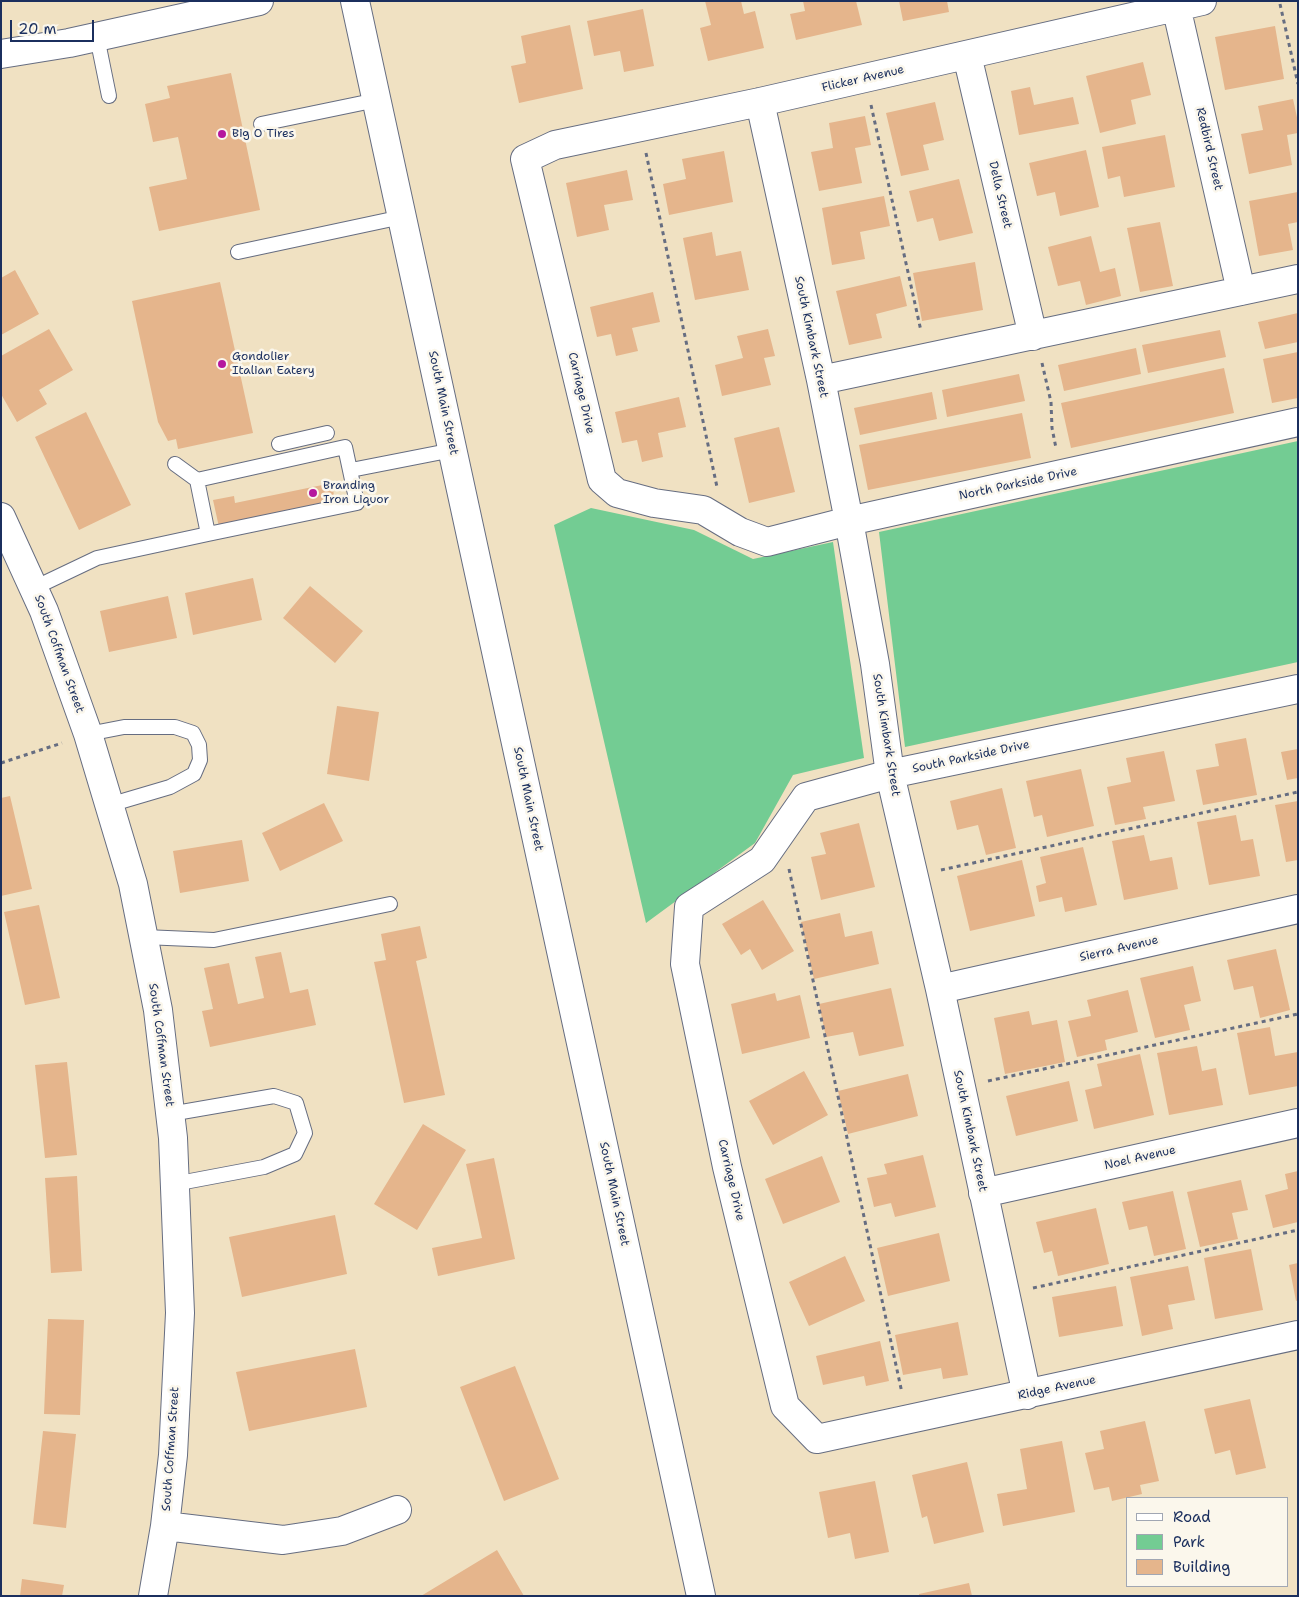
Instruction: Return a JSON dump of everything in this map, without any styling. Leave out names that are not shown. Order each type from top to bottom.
[{"type":"street","points":[[1,54],[97,37],[259,1]]},
{"type":"street","name":"South Main Street","points":[[355,1],[702,1596]]},
{"type":"street","name":"Flicker Avenue","points":[[525,159],[555,145],[760,102],[1189,4]]},
{"type":"street","name":"Redbird Street","points":[[1189,4],[1241,291]]},
{"type":"street","name":"Della Street","points":[[966,55],[1033,336]]},
{"type":"street","name":"South Kimbark Street","points":[[760,102],[850,521],[875,664],[890,774],[940,990],[1027,1394]]},
{"type":"street","name":"Carriage Drive","points":[[525,159],[602,480],[617,493],[654,503],[703,510],[740,532]]},
{"type":"street","points":[[821,380],[1298,279]]},
{"type":"street","name":"North Parkside Drive","points":[[740,532],[767,542],[850,521],[1298,422]]},
{"type":"street","name":"South Coffman Street","points":[[1,517],[44,611],[88,734],[133,884],[158,1010],[173,1138],[180,1313],[173,1456],[165,1526],[153,1596]]},
{"type":"street","name":"South Parkside Drive","points":[[689,907],[762,860],[806,797],[890,774],[1298,689]]},
{"type":"street","name":"Carriage Drive","points":[[689,907],[685,964],[729,1176],[785,1406],[817,1439]]},
{"type":"street","name":"Sierra Avenue","points":[[940,990],[1298,909]]},
{"type":"street","name":"Noel Avenue","points":[[983,1193],[1298,1123]]},
{"type":"street","name":"Ridge Avenue","points":[[817,1439],[1298,1335]]},
{"type":"street","points":[[165,1526],[283,1540],[342,1531],[398,1510]]},
{"type":"lane","points":[[97,37],[109,96]]},
{"type":"lane","points":[[261,124],[377,100]]},
{"type":"lane","points":[[238,252],[402,217]]},
{"type":"lane","points":[[279,444],[327,433]]},
{"type":"lane","points":[[34,588],[97,558],[357,503],[345,448],[197,480]]},
{"type":"lane","points":[[351,470],[453,450]]},
{"type":"lane","points":[[175,464],[197,480],[208,534]]},
{"type":"lane","points":[[88,734],[124,727],[175,727],[193,733],[199,745],[200,760],[194,774],[170,787],[109,805]]},
{"type":"lane","points":[[144,937],[214,940],[390,904]]},
{"type":"lane","points":[[170,1114],[274,1096],[296,1103],[305,1133],[295,1154],[264,1167],[174,1184]]},
{"type":"path","points":[[1280,4],[1298,84]]},
{"type":"path","points":[[871,105],[927,358]]},
{"type":"path","points":[[640,127],[718,490]]},
{"type":"path","points":[[1033,336],[1046,374],[1052,428],[1057,451]]},
{"type":"path","points":[[1,763],[88,734]]},
{"type":"path","points":[[941,871],[1298,792]]},
{"type":"path","points":[[788,864],[903,1396]]},
{"type":"path","points":[[987,1081],[1298,1014]]},
{"type":"path","points":[[1032,1289],[1298,1230]]},
{"type":"green space","points":[[1298,441],[1298,662],[905,747],[879,532]]},
{"type":"green space","points":[[591,508],[694,530],[753,559],[833,542],[864,758],[793,775],[755,843],[646,923],[554,525]]},
{"type":"building","points":[[705,1],[741,1],[744,14],[755,11],[764,48],[708,61],[700,28],[711,25]]},
{"type":"building","points":[[803,1],[856,1],[862,25],[796,40],[790,14],[805,11]]},
{"type":"building","points":[[899,1],[947,1],[949,12],[903,21]]},
{"type":"building","points":[[643,9],[654,66],[624,72],[620,51],[594,56],[587,21]]},
{"type":"building","points":[[570,25],[583,89],[519,103],[511,66],[526,63],[521,36]]},
{"type":"building","points":[[1275,26],[1284,79],[1225,90],[1215,37]]},
{"type":"building","points":[[1143,62],[1151,95],[1131,100],[1136,124],[1100,133],[1086,76]]},
{"type":"building","points":[[231,73],[260,210],[159,231],[149,187],[187,179],[178,137],[153,142],[145,104],[170,98],[167,86]]},
{"type":"building","points":[[1030,87],[1034,105],[1073,97],[1079,124],[1019,135],[1011,91]]},
{"type":"building","points":[[1293,99],[1298,122],[1298,133],[1287,135],[1292,165],[1249,174],[1241,134],[1263,130],[1258,106]]},
{"type":"building","points":[[935,102],[944,140],[923,145],[929,170],[901,176],[886,113]]},
{"type":"building","points":[[865,116],[871,145],[855,148],[862,183],[819,191],[811,152],[833,148],[829,123]]},
{"type":"building","points":[[1165,135],[1175,187],[1124,197],[1120,176],[1108,179],[1102,147]]},
{"type":"building","points":[[1086,150],[1099,207],[1060,216],[1055,192],[1037,196],[1029,163]]},
{"type":"building","points":[[724,151],[733,202],[669,215],[663,184],[686,179],[682,159]]},
{"type":"building","points":[[627,170],[633,200],[604,205],[609,230],[577,237],[566,183]]},
{"type":"building","points":[[959,179],[973,233],[939,241],[933,218],[917,222],[909,191]]},
{"type":"building","points":[[1298,192],[1298,222],[1288,224],[1293,250],[1259,256],[1249,201]]},
{"type":"building","points":[[884,196],[890,226],[860,232],[865,259],[832,265],[822,208]]},
{"type":"building","points":[[1160,222],[1173,286],[1140,292],[1127,228]]},
{"type":"building","points":[[712,232],[716,256],[741,251],[749,290],[695,300],[683,238]]},
{"type":"building","points":[[1091,236],[1100,272],[1115,268],[1121,296],[1086,305],[1080,281],[1058,286],[1048,247]]},
{"type":"building","points":[[975,262],[983,310],[922,321],[913,273]]},
{"type":"building","points":[[15,270],[39,314],[1,335],[1,278]]},
{"type":"building","points":[[900,276],[907,306],[876,314],[882,338],[849,345],[836,291]]},
{"type":"building","points":[[220,282],[253,433],[178,449],[176,439],[168,441],[158,422],[132,301]]},
{"type":"building","points":[[653,292],[660,322],[632,328],[638,351],[616,356],[611,334],[597,337],[590,307]]},
{"type":"building","points":[[1298,313],[1298,342],[1265,349],[1258,322]]},
{"type":"building","points":[[49,329],[73,370],[39,390],[47,404],[17,422],[1,394],[1,356]]},
{"type":"building","points":[[768,329],[775,356],[764,358],[771,385],[722,396],[715,365],[743,358],[737,336]]},
{"type":"building","points":[[1220,330],[1226,357],[1148,373],[1142,345]]},
{"type":"building","points":[[1136,348],[1141,374],[1064,391],[1058,365]]},
{"type":"building","points":[[1298,352],[1298,398],[1272,403],[1263,359]]},
{"type":"building","points":[[1224,368],[1234,413],[1071,448],[1061,403]]},
{"type":"building","points":[[1019,374],[1025,401],[947,417],[942,390]]},
{"type":"building","points":[[932,392],[937,419],[860,435],[854,408]]},
{"type":"building","points":[[679,397],[686,427],[658,433],[663,457],[642,462],[637,440],[622,443],[615,412]]},
{"type":"building","points":[[86,412],[131,505],[79,530],[35,437]]},
{"type":"building","points":[[1022,413],[1031,458],[868,490],[859,445]]},
{"type":"building","points":[[779,427],[795,492],[749,503],[734,438]]},
{"type":"building","points":[[332,483],[335,502],[219,527],[213,500],[234,496],[235,503]]},
{"type":"building","points":[[253,578],[262,620],[193,635],[185,593]]},
{"type":"building","points":[[310,586],[363,631],[335,663],[283,618]]},
{"type":"building","points":[[168,596],[177,638],[109,652],[100,611]]},
{"type":"building","points":[[337,706],[379,712],[369,781],[327,774]]},
{"type":"building","points":[[1246,738],[1257,795],[1203,805],[1196,770],[1219,766],[1215,744]]},
{"type":"building","points":[[1298,749],[1298,778],[1287,780],[1281,752]]},
{"type":"building","points":[[1164,751],[1175,801],[1143,807],[1146,819],[1115,825],[1107,787],[1131,782],[1126,758]]},
{"type":"building","points":[[1081,769],[1094,826],[1047,837],[1042,815],[1034,817],[1026,781]]},
{"type":"building","points":[[1002,788],[1016,848],[986,855],[978,825],[957,830],[950,801]]},
{"type":"building","points":[[10,796],[32,889],[1,896],[1,798]]},
{"type":"building","points":[[1298,801],[1298,860],[1286,862],[1275,805]]},
{"type":"building","points":[[324,803],[343,841],[280,871],[262,833]]},
{"type":"building","points":[[1236,815],[1241,841],[1253,839],[1260,876],[1209,885],[1197,822]]},
{"type":"building","points":[[859,823],[875,887],[821,900],[811,857],[826,854],[820,833]]},
{"type":"building","points":[[1144,835],[1150,861],[1172,857],[1178,889],[1124,900],[1112,841]]},
{"type":"building","points":[[242,840],[249,881],[180,893],[173,851]]},
{"type":"building","points":[[1083,847],[1097,905],[1065,912],[1062,897],[1039,902],[1036,886],[1046,883],[1040,857]]},
{"type":"building","points":[[1022,860],[1035,916],[970,931],[957,876]]},
{"type":"building","points":[[763,900],[794,951],[762,970],[750,949],[741,955],[722,924]]},
{"type":"building","points":[[39,905],[60,998],[25,1005],[4,912]]},
{"type":"building","points":[[840,913],[845,937],[872,931],[879,964],[814,979],[801,922]]},
{"type":"building","points":[[420,926],[427,958],[416,961],[445,1095],[404,1103],[374,962],[386,960],[381,934]]},
{"type":"building","points":[[1276,949],[1290,1010],[1260,1018],[1253,986],[1234,990],[1227,960]]},
{"type":"building","points":[[281,952],[290,993],[308,989],[316,1025],[210,1047],[202,1011],[213,1009],[204,968],[229,963],[238,1004],[264,998],[255,957]]},
{"type":"building","points":[[1193,966],[1201,1001],[1184,1005],[1190,1030],[1155,1038],[1140,978]]},
{"type":"building","points":[[891,988],[904,1046],[859,1056],[853,1032],[826,1037],[819,1004]]},
{"type":"building","points":[[1128,990],[1138,1032],[1105,1040],[1107,1050],[1077,1057],[1068,1021],[1091,1016],[1087,1000]]},
{"type":"building","points":[[775,993],[777,1001],[800,995],[810,1038],[742,1054],[731,1004]]},
{"type":"building","points":[[1029,1011],[1032,1025],[1057,1020],[1065,1062],[1005,1074],[994,1018]]},
{"type":"building","points":[[1270,1027],[1275,1056],[1298,1052],[1298,1086],[1249,1095],[1237,1033]]},
{"type":"building","points":[[1197,1046],[1202,1071],[1216,1068],[1223,1105],[1169,1115],[1157,1053]]},
{"type":"building","points":[[1140,1054],[1154,1115],[1094,1129],[1085,1090],[1102,1086],[1097,1064]]},
{"type":"building","points":[[67,1062],[77,1155],[45,1158],[35,1065]]},
{"type":"building","points":[[804,1071],[828,1115],[773,1145],[749,1101]]},
{"type":"building","points":[[908,1074],[918,1116],[848,1134],[838,1091]]},
{"type":"building","points":[[1069,1081],[1078,1121],[1016,1136],[1006,1096]]},
{"type":"building","points":[[423,1124],[466,1150],[417,1230],[374,1204]]},
{"type":"building","points":[[923,1155],[936,1207],[895,1217],[891,1203],[874,1207],[867,1178],[887,1174],[884,1164]]},
{"type":"building","points":[[822,1156],[840,1202],[783,1224],[765,1179]]},
{"type":"building","points":[[494,1158],[515,1259],[438,1276],[432,1248],[482,1238],[466,1164]]},
{"type":"building","points":[[1298,1171],[1298,1222],[1273,1228],[1265,1195],[1288,1189],[1285,1174]]},
{"type":"building","points":[[77,1176],[82,1271],[51,1273],[45,1178]]},
{"type":"building","points":[[1241,1180],[1248,1210],[1232,1213],[1238,1239],[1200,1247],[1187,1192]]},
{"type":"building","points":[[1173,1191],[1186,1249],[1154,1256],[1147,1226],[1129,1230],[1122,1202]]},
{"type":"building","points":[[1096,1208],[1109,1264],[1058,1276],[1052,1251],[1044,1253],[1036,1222]]},
{"type":"building","points":[[335,1215],[347,1274],[242,1297],[229,1237]]},
{"type":"building","points":[[939,1233],[950,1281],[888,1296],[877,1248]]},
{"type":"building","points":[[1251,1249],[1263,1310],[1215,1319],[1204,1258]]},
{"type":"building","points":[[845,1256],[865,1301],[809,1326],[789,1282]]},
{"type":"building","points":[[1298,1263],[1298,1300],[1296,1301],[1289,1265]]},
{"type":"building","points":[[1188,1266],[1195,1300],[1168,1305],[1173,1329],[1142,1336],[1130,1277]]},
{"type":"building","points":[[1116,1286],[1123,1326],[1059,1337],[1052,1297]]},
{"type":"building","points":[[48,1319],[84,1320],[80,1415],[44,1414]]},
{"type":"building","points":[[958,1322],[968,1375],[943,1379],[941,1368],[903,1375],[895,1335]]},
{"type":"building","points":[[880,1341],[889,1381],[866,1386],[864,1376],[823,1385],[816,1356]]},
{"type":"building","points":[[355,1349],[367,1407],[249,1431],[236,1372]]},
{"type":"building","points":[[515,1366],[559,1479],[504,1501],[460,1387]]},
{"type":"building","points":[[1250,1399],[1266,1468],[1236,1475],[1230,1450],[1215,1454],[1204,1409]]},
{"type":"building","points":[[1145,1421],[1159,1481],[1140,1485],[1142,1494],[1112,1501],[1109,1487],[1094,1490],[1085,1453],[1104,1449],[1100,1431]]},
{"type":"building","points":[[43,1431],[76,1434],[66,1528],[33,1524]]},
{"type":"building","points":[[1062,1441],[1075,1512],[1003,1526],[997,1494],[1027,1489],[1020,1449]]},
{"type":"building","points":[[967,1462],[984,1532],[934,1544],[927,1516],[922,1518],[912,1475]]},
{"type":"building","points":[[875,1481],[889,1552],[855,1559],[850,1533],[828,1538],[819,1492]]},
{"type":"building","points":[[497,1550],[524,1596],[421,1596]]},
{"type":"building","points":[[22,1579],[64,1585],[62,1596],[20,1596]]},
{"type":"building","points":[[969,1583],[972,1596],[919,1596],[919,1594]]},
{"type":"place","name":"Big O Tires","points":[[222,134]]},
{"type":"place","name":"Gondolier Italian Eatery","points":[[222,364]]},
{"type":"place","name":"Branding Iron Liquor","points":[[313,493]]}]
